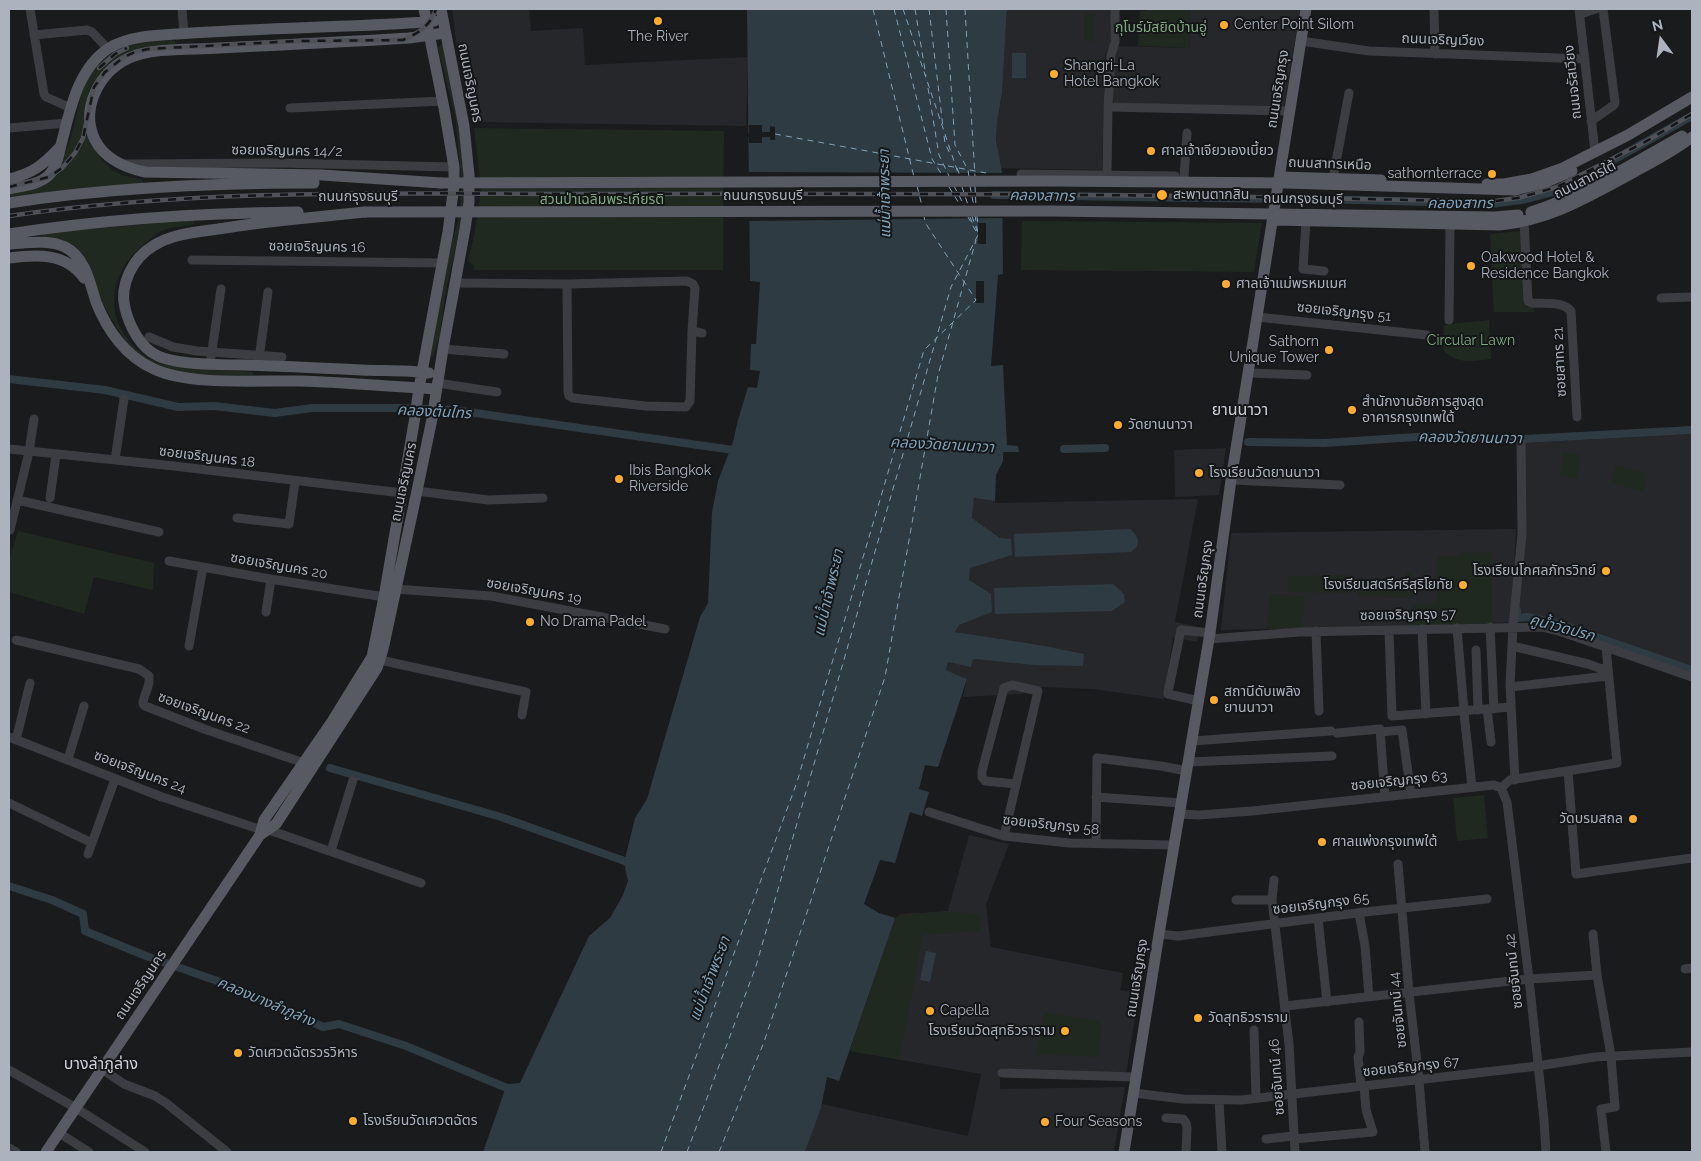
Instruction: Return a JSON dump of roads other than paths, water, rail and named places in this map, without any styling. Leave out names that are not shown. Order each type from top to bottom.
[{"type":"main road","name":"ถนนเจริญนคร","points":[[264,832],[264,820],[304,763],[372,656],[384,597],[452,205],[454,167],[443,101],[428,36],[424,9]]},
{"type":"main road","name":"ถนนเจริญกรุง","points":[[1124,1152],[1210,636],[1232,480],[1306,9]]},
{"type":"main road","points":[[9,189],[34,183],[48,176],[56,162],[71,108],[83,76],[91,64],[108,49],[130,40],[184,34],[426,22],[441,14]]},
{"type":"main road","name":"ถนนเจริญนคร","points":[[46,1152],[264,832],[276,824],[380,660],[432,419],[465,229],[469,175],[459,98],[441,14]]},
{"type":"main road","points":[[441,182],[322,176],[145,172],[119,164],[101,148],[92,131],[90,109],[97,89],[108,73],[130,58],[154,52],[364,41],[445,33]]},
{"type":"main road","points":[[184,34],[186,50]]},
{"type":"main road","name":"ถนนสาทรเหนือ","points":[[1280,177],[1476,185],[1504,184],[1532,179],[1563,168],[1628,135],[1691,97]]},
{"type":"main road","name":"ถนนสาทรใต้","points":[[1274,215],[1306,221],[1500,225],[1560,202],[1604,180],[1692,130]]},
{"type":"main road","name":"ถนนสาทรเหนือ","points":[[1514,190],[1534,187],[1558,178],[1590,162],[1628,135]]},
{"type":"main road","name":"ถนนสาทรใต้","points":[[1521,218],[1564,210],[1659,158],[1692,137]]},
{"type":"main road","points":[[9,179],[24,175],[40,167],[61,145]]},
{"type":"main road","name":"ถนนกรุงธนบุรี","points":[[9,203],[97,192],[167,186],[305,183],[1050,181],[1285,183],[1514,190]]},
{"type":"main road","name":"ถนนกรุงธนบุรี","points":[[9,234],[59,226],[167,216],[365,212],[1051,211],[1521,218]]},
{"type":"main road","points":[[365,212],[241,225],[195,232],[152,246],[138,258],[128,275],[124,287],[124,303],[128,321],[135,334],[156,356],[169,360],[211,358],[422,372],[437,382]]},
{"type":"main road","points":[[9,244],[40,242],[65,248],[75,254],[93,288],[96,302]]},
{"type":"main road","points":[[9,258],[46,256],[66,262],[80,273],[114,337],[132,356],[153,369],[173,376],[226,381],[302,381],[419,388],[437,382]]},
{"type":"main road","points":[[260,362],[261,381]]},
{"type":"street","points":[[30,9],[44,94],[46,97],[71,108]]},
{"type":"street","points":[[182,9],[184,34]]},
{"type":"street","points":[[1107,176],[1108,107],[1111,55],[1115,42],[1115,9]]},
{"type":"street","points":[[1434,9],[1435,54]]},
{"type":"street","points":[[1579,12],[1596,9]]},
{"type":"street","points":[[1591,121],[1614,105],[1615,102],[1603,9]]},
{"type":"street","name":"ถนนจรัสเวียง","points":[[1579,12],[1595,152]]},
{"type":"street","points":[[34,35],[87,30],[92,32],[108,49]]},
{"type":"street","name":"ถนนเจริญเวียง","points":[[1301,42],[1369,51],[1584,59]]},
{"type":"street","points":[[1333,178],[1349,92]]},
{"type":"street","points":[[290,108],[443,101]]},
{"type":"street","points":[[1108,107],[1290,111]]},
{"type":"street","points":[[9,128],[67,123]]},
{"type":"street","points":[[1184,177],[1187,133]]},
{"type":"street","name":"ซอยเจริญนคร 14/2","points":[[119,164],[279,163],[454,167]]},
{"type":"street","name":"ถนนสาทรเหนือ","points":[[1021,174],[1280,177]]},
{"type":"street","name":"ซอยสาทร 21","points":[[1521,218],[1528,301],[1566,306],[1571,311],[1577,418]]},
{"type":"street","points":[[1306,221],[1303,269],[1324,271]]},
{"type":"street","points":[[1449,320],[1450,224]]},
{"type":"street","name":"ซอยเจริญนคร 16","points":[[192,260],[441,263]]},
{"type":"street","points":[[455,284],[687,281],[695,288],[690,401],[686,408],[570,398],[568,392],[567,284]]},
{"type":"street","points":[[150,337],[173,347],[211,358],[221,290]]},
{"type":"street","points":[[268,292],[260,362],[282,357]]},
{"type":"street","points":[[1661,298],[1692,297]]},
{"type":"street","name":"ซอยเจริญกรุง 51","points":[[1257,317],[1427,335]]},
{"type":"street","points":[[692,331],[702,333]]},
{"type":"street","points":[[443,348],[504,354]]},
{"type":"street","points":[[1249,373],[1307,375]]},
{"type":"street","points":[[437,382],[497,392]]},
{"type":"street","points":[[115,460],[124,399]]},
{"type":"street","points":[[10,530],[29,452],[34,419]]},
{"type":"street","points":[[1514,780],[1510,687],[1513,626],[1522,534],[1521,442]]},
{"type":"street","name":"ซอยเจริญนคร 18","points":[[9,449],[402,494]]},
{"type":"street","points":[[50,498],[56,455]]},
{"type":"street","points":[[1232,480],[1340,485]]},
{"type":"street","points":[[236,518],[288,524],[295,482]]},
{"type":"street","points":[[417,491],[488,500],[543,498]]},
{"type":"street","points":[[17,500],[159,532]]},
{"type":"street","name":"ซอยเจริญนคร 20","points":[[169,560],[384,597]]},
{"type":"street","points":[[189,646],[203,567]]},
{"type":"street","points":[[266,612],[271,579]]},
{"type":"street","name":"ซอยเจริญนคร 19","points":[[396,589],[491,596],[665,629]]},
{"type":"street","name":"ซอยเจริญกรุง 57","points":[[1199,701],[1168,694],[1181,630],[1210,636],[1316,631],[1513,626],[1542,627],[1562,632],[1692,677]]},
{"type":"street","points":[[1486,709],[1490,627]]},
{"type":"street","points":[[1457,628],[1472,787]]},
{"type":"street","points":[[1422,629],[1426,714]]},
{"type":"street","points":[[1389,630],[1392,716],[1511,707]]},
{"type":"street","points":[[1316,631],[1319,711]]},
{"type":"street","name":"ซอยเจริญนคร 22","points":[[16,640],[139,669],[150,676],[150,683],[142,704],[145,706],[207,730],[304,763]]},
{"type":"street","points":[[1512,646],[1588,664],[1608,674]]},
{"type":"street","points":[[1501,788],[1510,780],[1617,763],[1606,647]]},
{"type":"street","points":[[1476,650],[1491,742]]},
{"type":"street","points":[[380,660],[526,692],[522,715]]},
{"type":"street","points":[[1510,687],[1608,674]]},
{"type":"street","points":[[12,738],[30,683]]},
{"type":"street","points":[[1004,836],[1038,691],[1012,685],[1004,688],[982,777],[985,781],[1016,784]]},
{"type":"street","points":[[68,759],[84,706]]},
{"type":"street","points":[[1192,741],[1380,729],[1381,732],[1402,730],[1411,794]]},
{"type":"street","points":[[1381,732],[1385,797]]},
{"type":"street","name":"ซอยเจริญนคร 24","points":[[12,738],[162,797],[264,832],[331,851],[421,883]]},
{"type":"street","points":[[1096,843],[1097,758],[1161,766],[1188,766],[1332,756]]},
{"type":"street","points":[[1568,771],[1576,874],[1692,858]]},
{"type":"street","points":[[88,854],[116,779]]},
{"type":"street","points":[[331,851],[353,780]]},
{"type":"street","name":"ซอยเจริญกรุง 63","points":[[1096,797],[1180,808],[1198,815],[1494,785],[1501,788]]},
{"type":"street","name":"ซอยจันทน์ 42","points":[[1501,788],[1507,802],[1530,979],[1546,1152]]},
{"type":"street","points":[[9,803],[92,843]]},
{"type":"street","name":"ซอยเจริญกรุง 58","points":[[929,812],[1004,836],[1068,843],[1174,845]]},
{"type":"street","name":"ซอยจันทน์ 44","points":[[1398,864],[1424,1152]]},
{"type":"street","name":"ซอยจันทน์ 46","points":[[1274,880],[1272,900],[1285,1006],[1295,1152]]},
{"type":"street","name":"ซอยเจริญกรุง 65","points":[[1159,934],[1178,936],[1488,899]]},
{"type":"street","points":[[1236,900],[1272,900]]},
{"type":"street","points":[[1359,913],[1365,946],[1369,997]]},
{"type":"street","points":[[1318,918],[1327,1002]]},
{"type":"street","points":[[1593,934],[1597,974],[1611,1056],[1615,1107],[1602,1109],[1606,1152]]},
{"type":"street","points":[[1285,1006],[1530,979],[1597,974]]},
{"type":"street","points":[[1266,1139],[1373,1132],[1366,1110],[1358,1057],[1360,1052],[1359,1022]]},
{"type":"street","points":[[1254,1030],[1256,1098]]},
{"type":"street","name":"ซอยเจริญกรุง 67","points":[[1134,1092],[1183,1099],[1220,1100],[1256,1098],[1611,1056],[1692,1052]]},
{"type":"street","points":[[102,1069],[135,1089],[155,1096],[166,1103],[227,1152]]},
{"type":"street","points":[[9,1070],[76,1108],[145,1152]]},
{"type":"street","points":[[1002,1073],[1136,1077]]},
{"type":"street","points":[[1220,1100],[1222,1152]]},
{"type":"street","points":[[1166,1118],[1183,1119],[1186,1123],[1186,1152]]},
{"type":"street","points":[[59,1134],[89,1152]]},
{"type":"street","points":[[9,1148],[16,1152]]},
{"type":"water","name":"แม่น้ำเจ้าพระยา","points":[[747,9],[1007,9],[1002,93],[996,140],[1002,172],[1003,274],[998,275],[991,366],[1003,365],[1007,445],[1018,446],[1019,452],[1003,452],[1003,461],[996,475],[995,501],[974,498],[972,518],[1000,538],[1011,539],[1012,555],[970,568],[969,580],[991,594],[992,612],[959,625],[955,632],[1084,654],[1083,666],[1035,665],[973,659],[971,667],[948,662],[946,670],[967,679],[938,767],[925,765],[919,789],[929,792],[922,816],[910,812],[895,863],[880,860],[864,904],[879,913],[895,918],[839,1081],[827,1077],[821,1108],[805,1152],[483,1152],[507,1084],[520,1083],[589,936],[610,918],[623,895],[628,881],[624,863],[635,818],[647,799],[700,617],[708,603],[712,512],[718,481],[733,442],[748,387],[757,388],[760,371],[750,370],[751,344],[756,344],[760,282],[750,281]]},
{"type":"water","points":[[1012,53],[1026,53],[1026,78],[1012,78]]},
{"type":"water","points":[[1130,529],[1138,540],[1137,546],[1131,552],[1015,557],[1014,534]]},
{"type":"water","points":[[1113,584],[1124,594],[1125,602],[1112,611],[995,614],[994,588]]},
{"type":"water","points":[[926,951],[936,953],[930,982],[920,980]]},
{"type":"waterway","name":"คลองสาทร","points":[[1206,198],[1492,204],[1527,199],[1560,190],[1692,116]]},
{"type":"waterway","name":"คลองสาทร","points":[[994,195],[1197,198]]},
{"type":"waterway","name":"คลองต้นไทร","points":[[9,379],[105,390],[178,407],[214,406],[275,413],[312,408],[454,410],[740,451]]},
{"type":"waterway","name":"คลองวัดยานนาวา","points":[[1248,442],[1324,443],[1431,436],[1524,439],[1692,430]]},
{"type":"waterway","name":"คลองวัดยานนาวา","points":[[1064,449],[1105,448]]},
{"type":"waterway","name":"คูน้ำวัดปรก","points":[[1517,610],[1517,618],[1528,617],[1559,624],[1692,670]]},
{"type":"waterway","points":[[330,768],[501,817],[633,864]]},
{"type":"waterway","name":"คลองบางลำภูล่าง","points":[[9,886],[52,900],[83,914],[85,931],[146,956],[226,984],[323,1027],[339,1024],[406,1046],[514,1091]]},
{"type":"railway","points":[[9,187],[49,177],[62,168],[75,153],[83,138],[94,87],[105,72],[124,57],[135,52],[148,49],[297,41],[403,40],[423,28],[431,20],[436,9]]},
{"type":"railway","points":[[99,68],[115,54],[127,48]]},
{"type":"railway","points":[[9,216],[159,200],[234,196],[384,193],[1049,195],[1488,202],[1518,198],[1557,187],[1645,142],[1692,114]]},
{"type":"place","name":"The River","points":[[658,21]]},
{"type":"place","name":"Center Point Silom","points":[[1224,25]]},
{"type":"place","name":"Shangri-La Hotel Bangkok","points":[[1054,74]]},
{"type":"place","name":"ศาลเจ้าเจียวเองเบี้ยว","points":[[1151,151]]},
{"type":"place","name":"sathornterrace","points":[[1492,174]]},
{"type":"place","name":"สะพานตากสิน","points":[[1162,195]]},
{"type":"place","name":"Oakwood Hotel & Residence Bangkok","points":[[1471,266]]},
{"type":"place","name":"ศาลเจ้าแม่พรหมเมศ","points":[[1226,284]]},
{"type":"place","name":"Sathorn Unique Tower","points":[[1329,350]]},
{"type":"place","name":"สำนักงานอัยการสูงสุด อาคารกรุงเทพใต้","points":[[1352,410]]},
{"type":"place","name":"วัดยานนาวา","points":[[1118,425]]},
{"type":"place","name":"โรงเรียนวัดยานนาวา","points":[[1199,473]]},
{"type":"place","name":"Ibis Bangkok Riverside","points":[[619,479]]},
{"type":"place","name":"โรงเรียนโกศลภัทรวิทย์","points":[[1606,571]]},
{"type":"place","name":"โรงเรียนสตรีศรีสุริโยทัย","points":[[1463,585]]},
{"type":"place","name":"No Drama Padel","points":[[530,622]]},
{"type":"place","name":"สถานีดับเพลิง ยานนาวา","points":[[1214,700]]},
{"type":"place","name":"วัดบรมสถล","points":[[1633,819]]},
{"type":"place","name":"ศาลแพ่งกรุงเทพใต้","points":[[1322,842]]},
{"type":"place","name":"Capella","points":[[930,1011]]},
{"type":"place","name":"วัดสุทธิวราราม","points":[[1198,1018]]},
{"type":"place","name":"โรงเรียนวัดสุทธิวราราม","points":[[1065,1031]]},
{"type":"place","name":"วัดเศวตฉัตรวรวิหาร","points":[[238,1053]]},
{"type":"place","name":"โรงเรียนวัดเศวตฉัตร","points":[[353,1121]]},
{"type":"place","name":"Four Seasons","points":[[1045,1122]]},
{"type":"district","name":"ยานนาวา","points":[[1240,410]]},
{"type":"district","name":"บางลำภูล่าง","points":[[101,1064]]},
{"type":"park label","name":"กุโบร์มัสยิดบ้านอู่","points":[[1161,28]]},
{"type":"park label","name":"สวนป่าเฉลิมพระเกียรติ","points":[[602,200]]},
{"type":"park label","name":"Circular Lawn","points":[[1471,341]]}]
